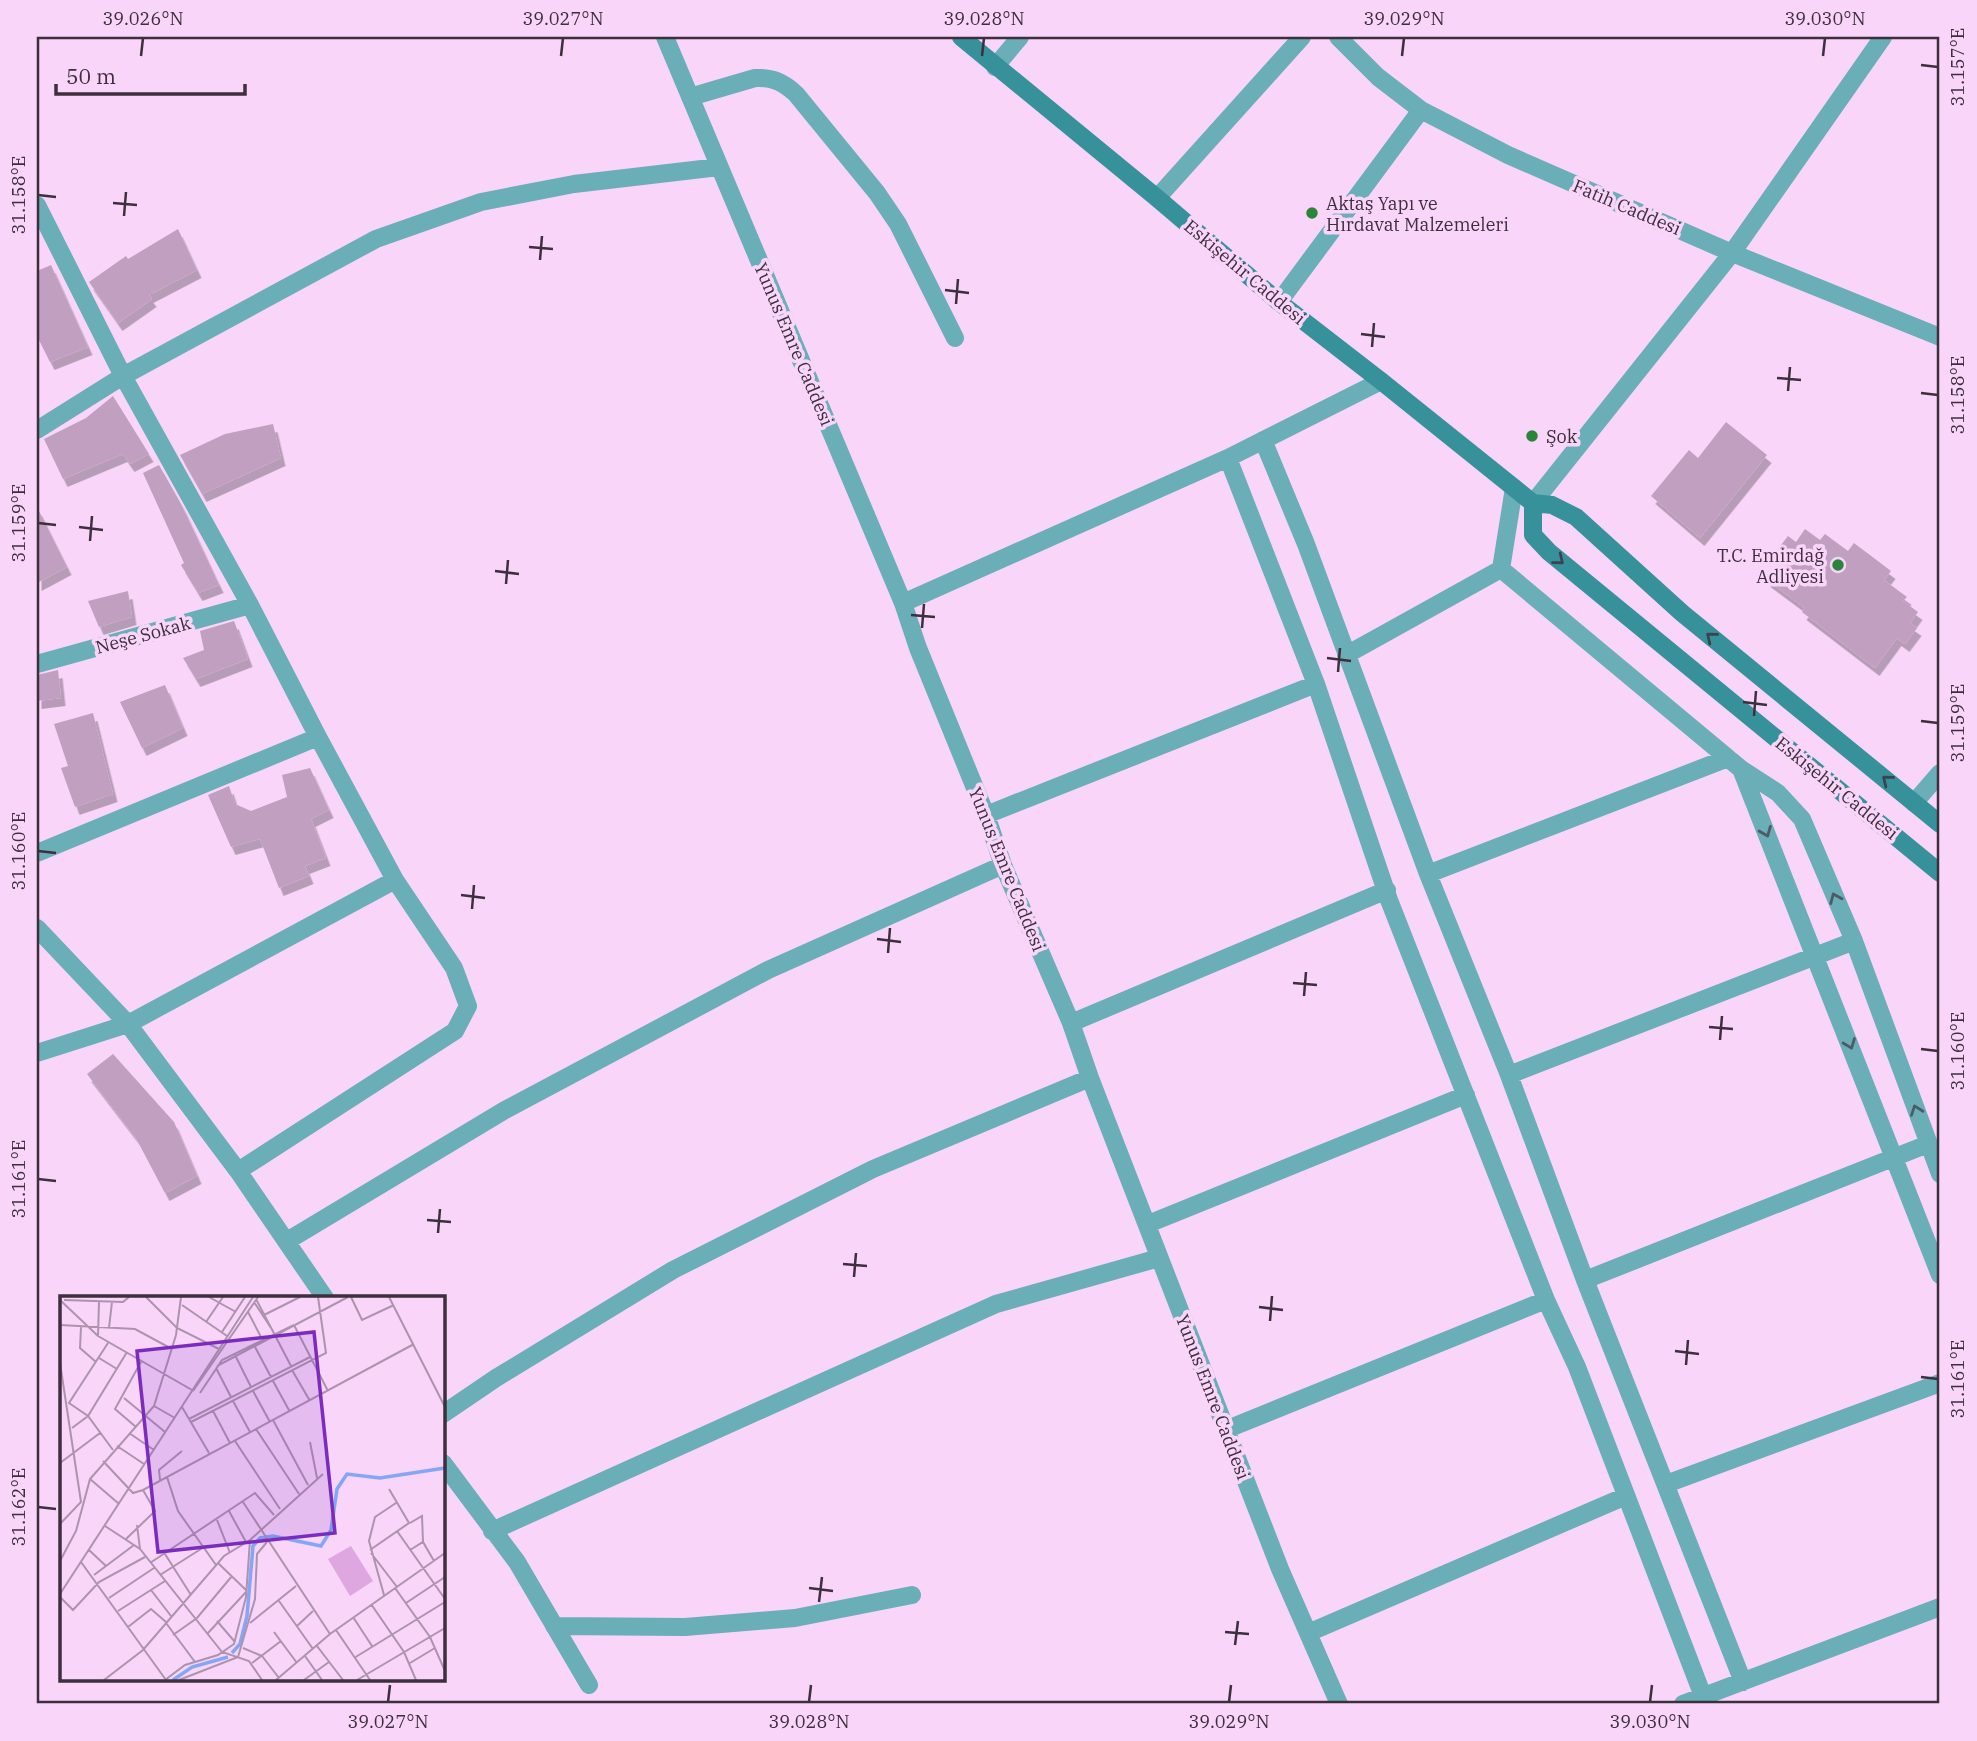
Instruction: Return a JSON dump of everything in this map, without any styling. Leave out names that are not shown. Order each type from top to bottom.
[{"type":"main road","name":"Eskişehir Caddesi","points":[[961,37],[1279,302],[1532,503],[1552,505],[1576,517],[1682,613],[1940,824]]},
{"type":"main road","name":"Eskişehir Caddesi","points":[[1532,503],[1533,535],[1549,552],[1940,873]]},
{"type":"street","name":"Yunus Emre Caddesi","points":[[665,37],[903,603],[1003,864],[1071,1023],[1280,1569],[1339,1704]]},
{"type":"street","points":[[995,66],[1020,37]]},
{"type":"street","points":[[1157,198],[1302,37]]},
{"type":"street","name":"Fatih Caddesi","points":[[1338,37],[1378,77],[1421,110],[1508,155],[1732,253],[1940,337]]},
{"type":"street","points":[[1532,503],[1732,253],[1876,39]]},
{"type":"street","points":[[690,97],[755,78],[765,78],[787,85],[796,93],[877,193],[898,224],[955,338]]},
{"type":"street","points":[[1279,302],[1421,110]]},
{"type":"street","points":[[37,430],[123,376],[376,239],[481,202],[574,184],[719,167]]},
{"type":"street","points":[[37,205],[123,376],[250,605],[395,880],[454,968],[468,1006],[456,1031],[238,1171]]},
{"type":"street","points":[[903,603],[1228,458],[1381,381]]},
{"type":"street","points":[[1263,440],[1306,544],[1427,874],[1508,1075],[1742,1682]]},
{"type":"street","points":[[1228,458],[1316,684],[1387,890],[1546,1300],[1577,1367],[1704,1700]]},
{"type":"street","points":[[1501,569],[1514,488]]},
{"type":"street","points":[[1346,655],[1501,569]]},
{"type":"street","points":[[1501,569],[1735,763],[1778,793],[1802,819],[1854,941],[1940,1174]]},
{"type":"street","name":"Neşe Sokak","points":[[37,664],[250,605]]},
{"type":"street","points":[[986,815],[1316,684]]},
{"type":"street","points":[[37,853],[318,737]]},
{"type":"street","points":[[1427,874],[1735,763]]},
{"type":"street","points":[[1735,763],[1815,957],[1940,1275]]},
{"type":"street","points":[[1914,803],[1940,772]]},
{"type":"street","points":[[287,1241],[505,1110],[744,982],[1003,864]]},
{"type":"street","points":[[37,1053],[128,1024],[395,880]]},
{"type":"street","points":[[1071,1023],[1387,890]]},
{"type":"street","points":[[37,928],[128,1024],[238,1171],[324,1296]]},
{"type":"street","points":[[1508,1075],[1854,941]]},
{"type":"street","points":[[444,1413],[496,1378],[673,1270],[873,1169],[1090,1078]]},
{"type":"street","points":[[1148,1224],[1466,1095]]},
{"type":"street","points":[[1585,1280],[1928,1144]]},
{"type":"street","points":[[492,1531],[996,1304],[1159,1258]]},
{"type":"street","points":[[1225,1430],[1546,1300]]},
{"type":"street","points":[[1666,1484],[1940,1383]]},
{"type":"street","points":[[444,1464],[517,1562],[589,1685]]},
{"type":"street","points":[[1308,1633],[1626,1496]]},
{"type":"street","points":[[554,1626],[685,1627],[795,1618],[912,1595]]},
{"type":"street","points":[[1683,1704],[1704,1700],[1742,1682],[1940,1607]]},
{"type":"building","points":[[178,229],[197,270],[149,295],[152,299],[118,323],[89,282],[126,256],[128,259]]},
{"type":"building","points":[[51,265],[88,347],[50,362],[37,336],[37,271]]},
{"type":"building","points":[[113,396],[149,454],[130,464],[123,454],[63,479],[44,439],[86,418]]},
{"type":"building","points":[[1726,422],[1767,455],[1700,538],[1651,496],[1689,450],[1698,458]]},
{"type":"building","points":[[273,424],[281,458],[202,494],[180,455],[225,434]]},
{"type":"building","points":[[159,465],[182,506],[219,585],[198,593],[181,565],[184,563],[143,473]]},
{"type":"building","points":[[37,507],[67,567],[37,583]]},
{"type":"building","name":"T.C. Emirdağ Adliyesi","points":[[1805,529],[1820,540],[1825,534],[1848,551],[1854,543],[1891,571],[1884,580],[1907,597],[1903,601],[1918,612],[1910,623],[1917,628],[1905,644],[1897,638],[1875,668],[1802,612],[1805,608],[1766,579],[1782,559],[1775,553],[1788,536],[1796,542]]},
{"type":"building","points":[[128,591],[132,617],[99,627],[88,601]]},
{"type":"building","points":[[234,621],[248,659],[196,679],[183,658],[204,650],[200,631]]},
{"type":"building","points":[[58,670],[61,698],[37,701],[37,675]]},
{"type":"building","points":[[165,685],[183,728],[142,748],[120,702]]},
{"type":"building","points":[[93,713],[113,794],[75,807],[61,768],[68,766],[54,724]]},
{"type":"building","points":[[310,768],[329,810],[311,819],[326,858],[305,866],[309,876],[279,888],[260,839],[231,847],[208,795],[229,786],[235,804],[251,811],[287,797],[282,775]]},
{"type":"building","points":[[113,1054],[174,1122],[197,1176],[165,1193],[136,1138],[87,1074]]},
{"type":"place","name":"Aktaş Yapı ve Hırdavat Malzemeleri","points":[[1312,213]]},
{"type":"place","name":"Şok","points":[[1532,436]]},
{"type":"place","name":"T.C. Emirdağ Adliyesi","points":[[1838,565]]}]
